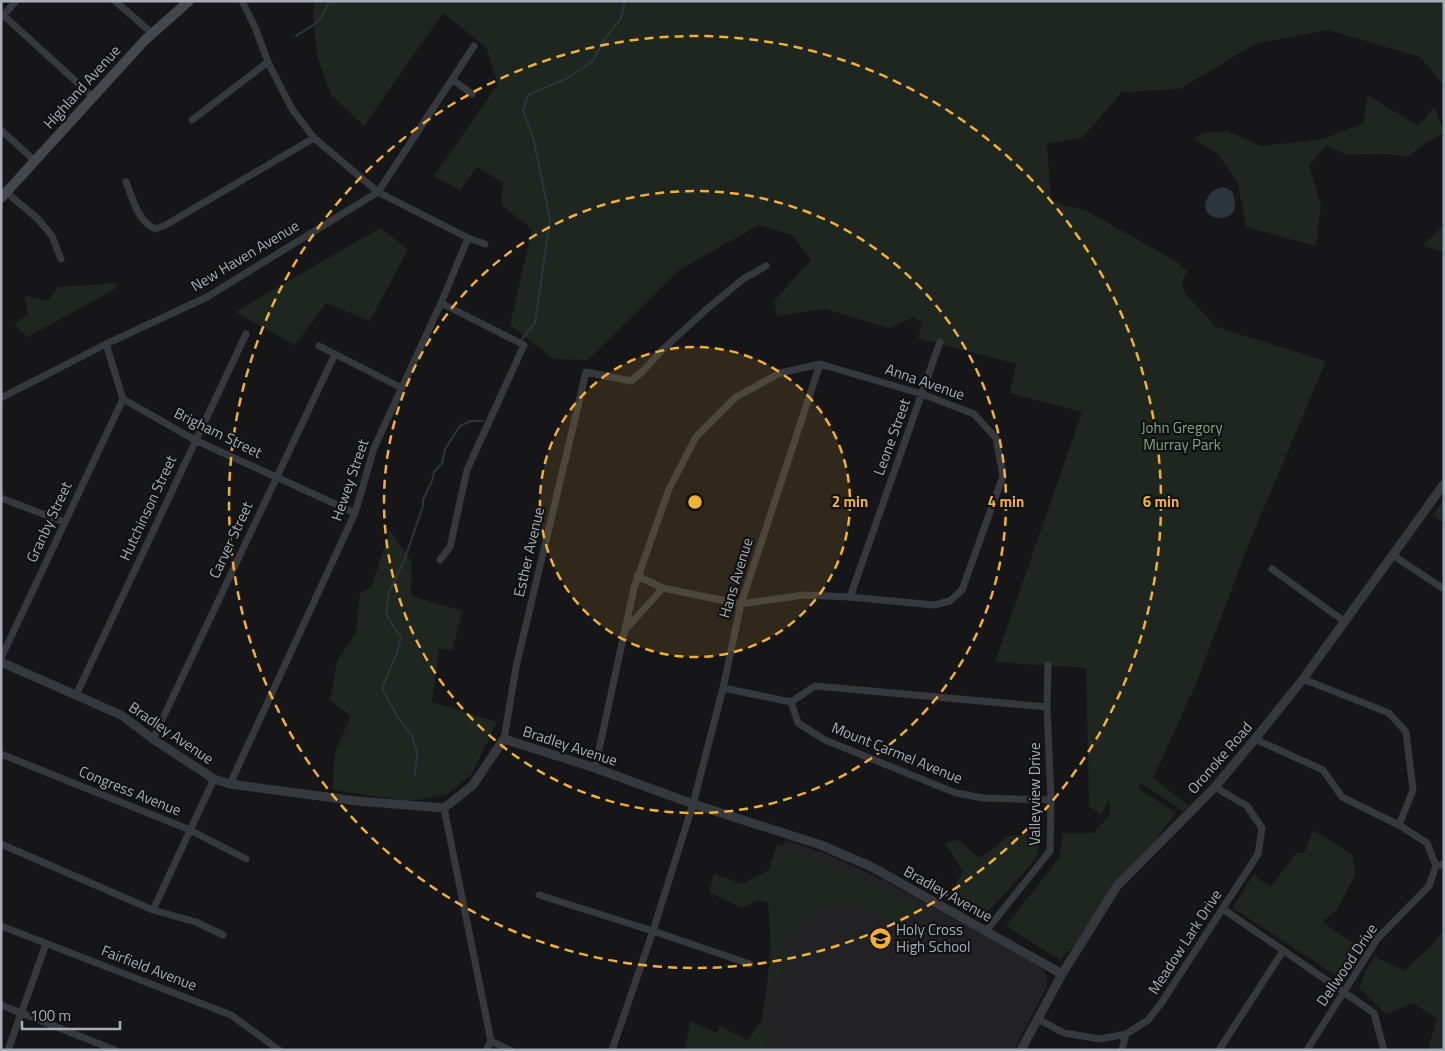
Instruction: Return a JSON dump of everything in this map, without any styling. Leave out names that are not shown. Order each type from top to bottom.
[{"type":"main road","name":"Highland Avenue","points":[[4,195],[152,33],[189,1]]},
{"type":"street","points":[[16,1],[2,15],[93,97]]},
{"type":"street","points":[[115,1],[152,33]]},
{"type":"street","points":[[242,1],[255,27],[268,62],[292,109],[314,138],[378,192],[468,238],[485,244]]},
{"type":"street","name":"New Haven Avenue","points":[[1,398],[106,344],[207,297],[378,192],[474,46]]},
{"type":"street","points":[[192,120],[268,62]]},
{"type":"street","points":[[452,79],[472,94]]},
{"type":"street","points":[[1,130],[35,161]]},
{"type":"street","points":[[126,182],[141,218],[146,224],[155,229],[172,221],[314,138]]},
{"type":"street","points":[[4,195],[38,219],[52,236],[61,259]]},
{"type":"street","name":"Hewey Street","points":[[230,784],[355,513],[374,448],[441,303],[468,238]]},
{"type":"street","name":"Esther Avenue","points":[[504,740],[516,667],[586,372],[628,382],[639,375],[668,343],[729,290],[753,272],[766,266]]},
{"type":"street","points":[[440,560],[450,547],[466,470],[524,345],[441,303]]},
{"type":"street","name":"Hutchinson Street","points":[[76,695],[246,334]]},
{"type":"street","name":"Leone Street","points":[[850,597],[940,342]]},
{"type":"street","points":[[106,344],[123,399]]},
{"type":"street","points":[[319,346],[402,388]]},
{"type":"street","name":"Carver Street","points":[[153,739],[335,354]]},
{"type":"street","name":"Anna Avenue","points":[[595,768],[637,576],[669,489],[696,437],[736,397],[780,373],[820,364],[922,394],[974,414],[996,438],[1003,476],[962,590],[950,600],[934,605],[850,597],[804,595],[741,604],[663,588],[637,576]]},
{"type":"street","name":"Hans Avenue","points":[[612,1050],[653,931],[693,804],[741,604],[820,364]]},
{"type":"street","name":"Brigham Street","points":[[123,399],[195,440],[355,513]]},
{"type":"street","name":"Granby Street","points":[[1,660],[123,399]]},
{"type":"street","name":"Oronoke Road","points":[[1021,1050],[1062,974],[1116,886],[1215,787],[1255,739],[1303,680],[1444,484]]},
{"type":"street","points":[[1,498],[64,522]]},
{"type":"street","points":[[1394,556],[1444,589]]},
{"type":"street","points":[[1272,568],[1345,622]]},
{"type":"street","name":"Anna Avenue","points":[[625,630],[663,588]]},
{"type":"street","name":"Bradley Avenue","points":[[1,660],[120,715],[214,779],[230,784],[356,801],[444,808],[473,785],[504,740],[595,768],[693,804],[821,845],[864,864],[1062,974]]},
{"type":"street","name":"Valleyview Drive","points":[[986,932],[1050,851],[1051,800],[1047,707],[1048,665]]},
{"type":"street","points":[[1303,680],[1389,714],[1406,732],[1413,790],[1399,825]]},
{"type":"street","points":[[722,688],[791,702],[815,686],[1047,707]]},
{"type":"street","name":"Mount Carmel Avenue","points":[[791,702],[798,722],[825,740],[956,793],[983,798],[1051,800]]},
{"type":"street","points":[[1255,739],[1323,770],[1342,797],[1399,825],[1427,843],[1436,866],[1444,864]]},
{"type":"street","name":"Congress Avenue","points":[[1,754],[190,830],[246,859]]},
{"type":"street","points":[[153,910],[214,779]]},
{"type":"street","name":"Meadow Lark Drive","points":[[1038,1019],[1064,1033],[1100,1039],[1126,1034],[1148,1020],[1162,1002],[1258,854],[1262,828],[1247,806],[1215,787]]},
{"type":"street","points":[[444,808],[491,1041],[486,1050]]},
{"type":"street","points":[[1,844],[153,910],[196,922],[223,935]]},
{"type":"street","name":"Dellwood Drive","points":[[1306,1050],[1378,938],[1429,886],[1436,866]]},
{"type":"street","points":[[539,895],[750,964]]},
{"type":"street","points":[[1223,909],[1374,1013],[1384,1050]]},
{"type":"street","name":"Fairfield Avenue","points":[[1,926],[231,1015],[279,1050]]},
{"type":"street","points":[[8,1050],[46,944]]},
{"type":"street","points":[[1219,1050],[1283,951]]},
{"type":"street","points":[[1,1006],[116,1050]]},
{"type":"street","points":[[1122,1050],[1126,1034]]},
{"type":"street","points":[[491,1041],[510,1050]]},
{"type":"shaded area","points":[[1224,187],[1232,191],[1235,202],[1234,211],[1224,218],[1217,218],[1207,211],[1205,205],[1211,193]]},
{"type":"shaded area","name":"Holy Cross High School","points":[[785,840],[829,855],[885,881],[1039,966],[1047,976],[1047,986],[1014,1050],[765,1050],[771,919]]},
{"type":"green space","name":"John Gregory Murray Park","points":[[315,1],[1444,1],[1444,85],[1420,57],[1328,30],[1255,44],[1180,89],[1122,92],[1082,138],[1047,144],[1051,200],[1066,206],[1085,210],[1179,263],[1180,267],[1188,271],[1182,281],[1184,292],[1216,327],[1326,361],[1250,541],[1195,686],[1153,778],[1189,806],[1183,811],[1139,782],[1139,789],[1176,813],[1154,842],[1117,879],[1076,943],[1060,960],[1006,926],[1059,858],[1063,833],[1094,833],[1110,814],[1110,798],[1101,815],[1089,806],[1086,668],[995,662],[1082,412],[1010,393],[1016,364],[918,338],[922,323],[914,317],[889,328],[825,309],[777,316],[774,301],[811,260],[792,235],[759,225],[679,270],[588,360],[553,359],[510,325],[532,229],[501,205],[503,183],[477,167],[460,190],[434,176],[498,84],[486,47],[443,13],[364,126],[331,95],[317,56],[313,15]]},
{"type":"green space","points":[[1368,95],[1418,126],[1435,107],[1444,133],[1427,142],[1409,156],[1381,154],[1347,155],[1327,145],[1309,165],[1321,205],[1316,246],[1246,227],[1238,184],[1219,155],[1194,139],[1201,133],[1227,131],[1261,146],[1322,139],[1363,124]]},
{"type":"green space","points":[[1444,224],[1444,252],[1423,246]]},
{"type":"green space","points":[[380,228],[408,249],[370,321],[326,303],[295,345],[235,312]]},
{"type":"green space","points":[[118,283],[115,289],[28,337],[14,325],[28,314],[25,296],[48,301],[57,287]]},
{"type":"green space","points":[[1444,500],[1444,523],[1432,515]]},
{"type":"green space","points":[[390,530],[412,562],[411,596],[462,611],[453,650],[439,649],[432,702],[497,722],[472,774],[446,795],[410,801],[332,790],[335,752],[351,716],[330,700],[337,661],[356,633],[360,593],[371,588]]},
{"type":"green space","points":[[1313,830],[1352,854],[1356,873],[1337,910],[1322,922],[1361,948],[1338,977],[1233,908],[1253,875],[1271,887],[1296,853],[1304,853]]},
{"type":"green space","points":[[1043,831],[1036,859],[984,916],[947,899],[963,871],[945,843],[959,840],[979,858],[992,850],[1006,837]]},
{"type":"green space","points":[[777,844],[828,863],[918,906],[906,930],[865,909],[849,904],[818,911],[789,938],[787,967],[773,981],[766,1050],[685,1050],[690,1021],[717,1033],[719,1026],[747,1040],[762,1021],[771,952],[768,903],[757,900],[742,908],[709,892],[714,874],[742,884],[769,870]]},
{"type":"green space","points":[[1444,930],[1444,1050],[1428,1050],[1437,1019],[1413,1003],[1386,1014],[1359,988],[1365,972],[1374,957],[1405,970],[1433,944]]},
{"type":"waterway","points":[[296,36],[320,19],[329,1]]},
{"type":"waterway","points":[[522,339],[535,323],[550,219],[534,141],[523,110],[528,95],[568,78],[592,62],[604,40],[621,18],[625,1]]},
{"type":"waterway","points":[[415,776],[417,752],[412,736],[397,716],[382,688],[397,653],[401,637],[386,613],[389,592],[404,561],[423,506],[423,500],[434,472],[442,463],[445,449],[460,426],[471,421],[483,421]]},
{"type":"place","name":"Holy Cross High School","points":[[880,939]]}]
